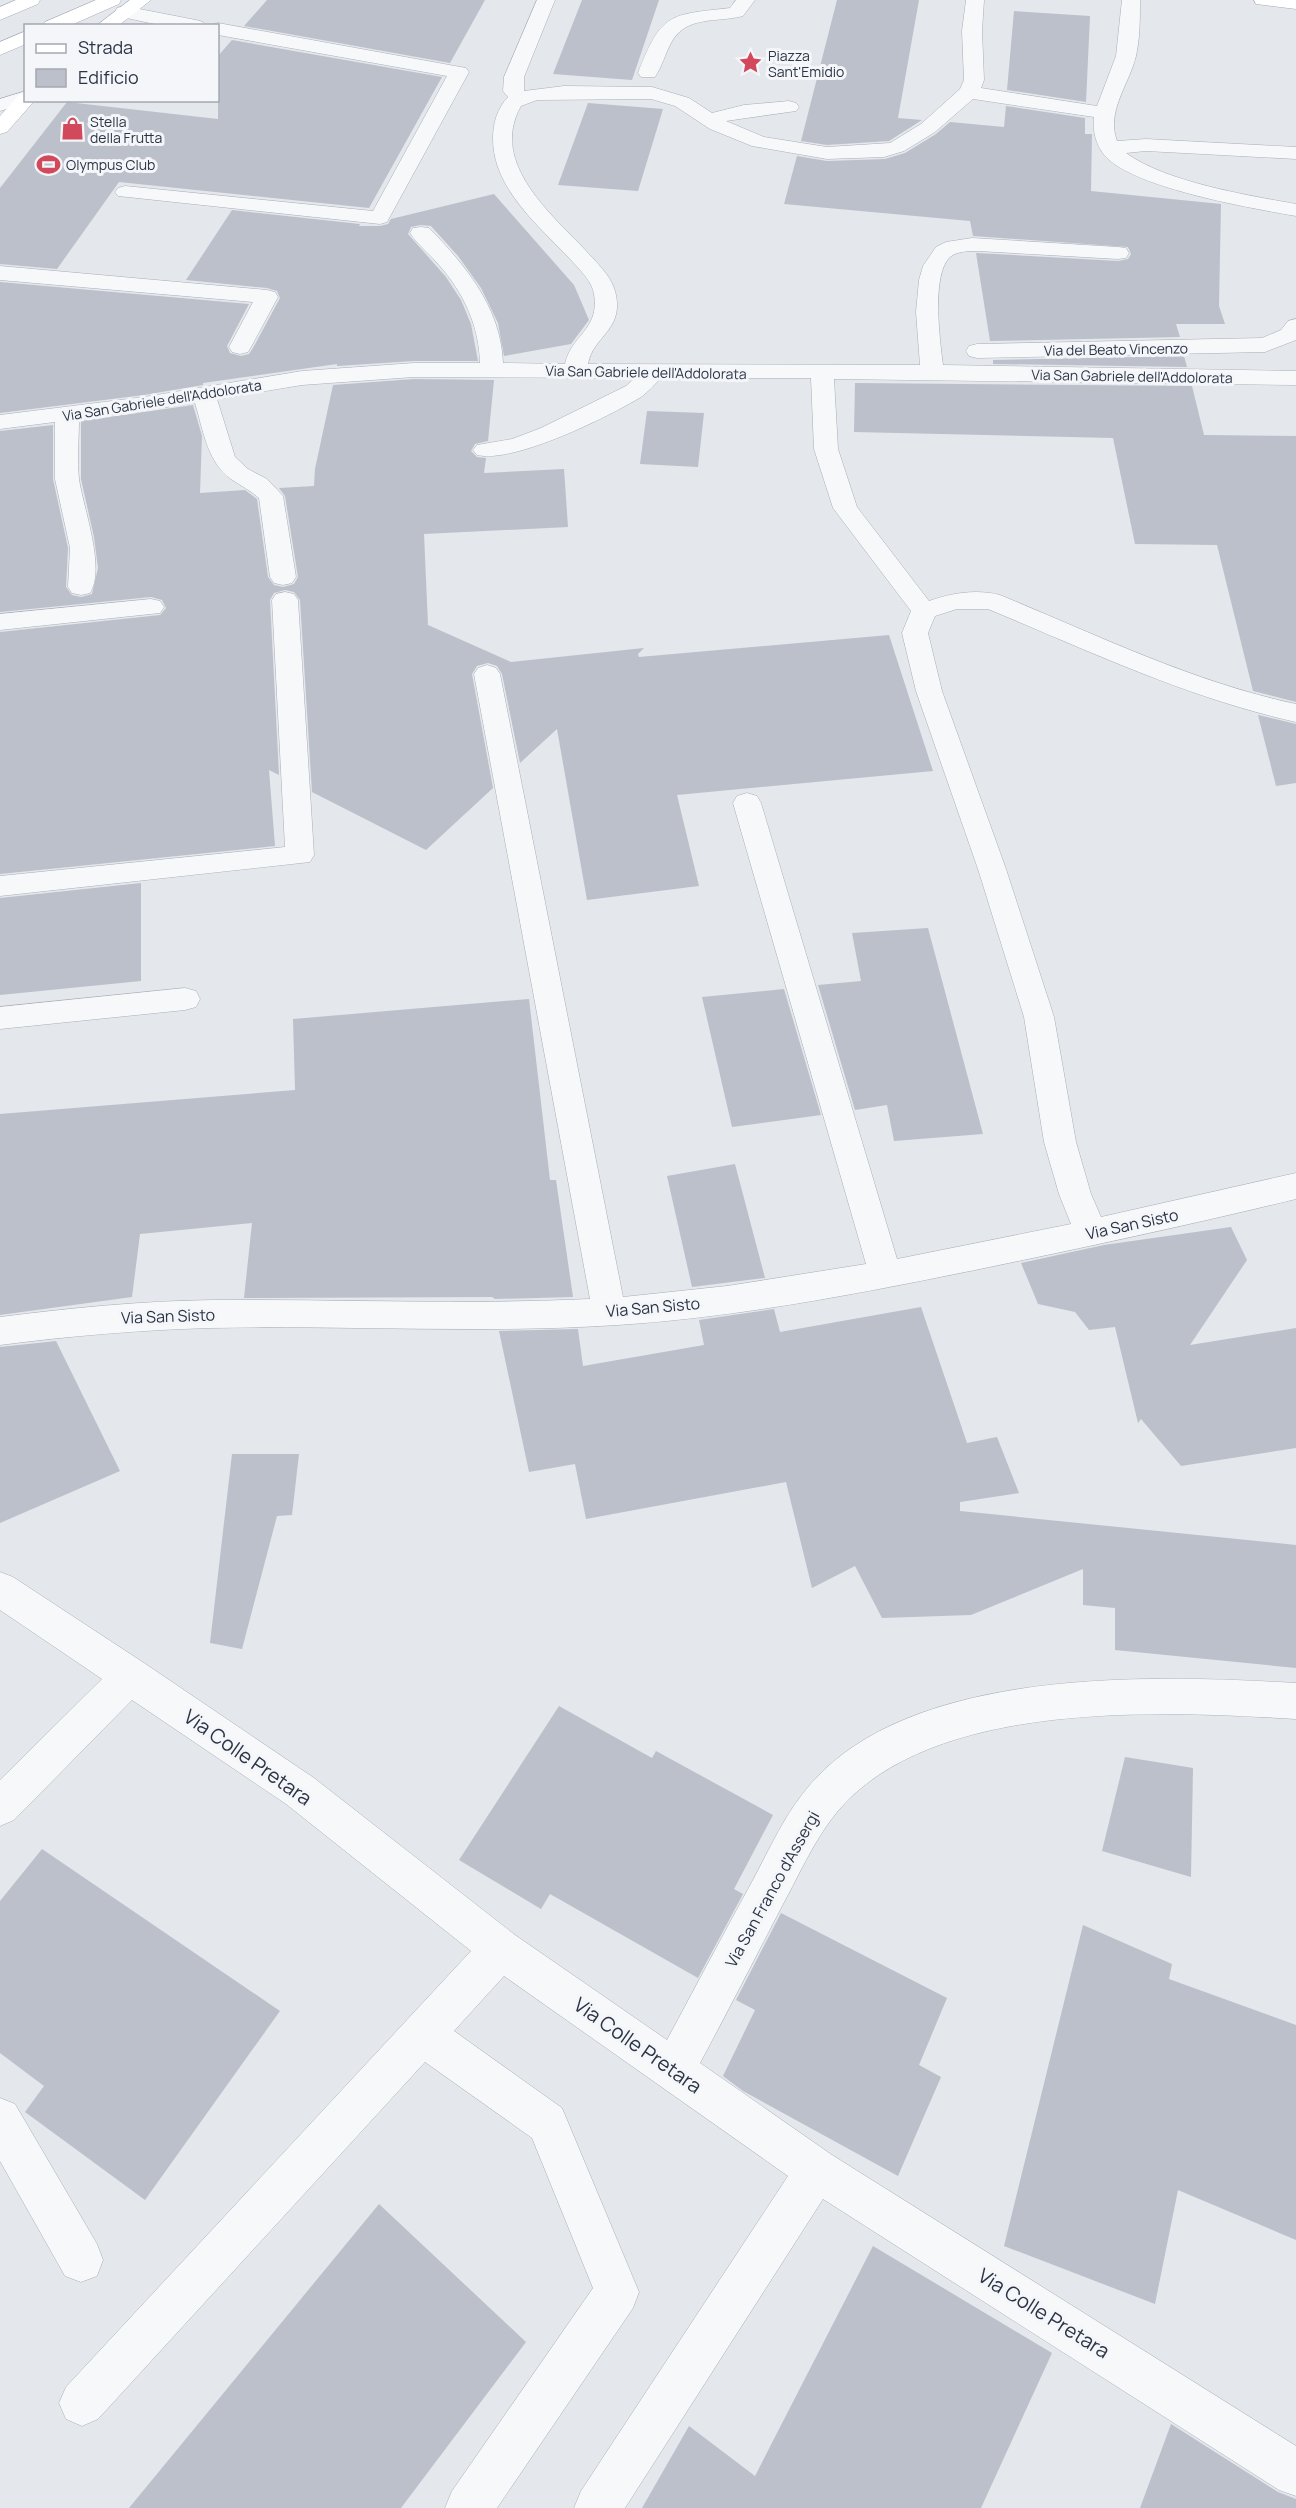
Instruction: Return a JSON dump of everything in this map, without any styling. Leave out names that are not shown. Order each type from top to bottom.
[{"type":"main road","points":[[0,14],[31,0]]},
{"type":"main road","points":[[59,24],[142,0]]},
{"type":"main road","points":[[1263,0],[1296,3]]},
{"type":"main road","points":[[106,24],[118,6]]},
{"type":"main road","points":[[0,49],[24,38]]},
{"type":"main road","points":[[0,128],[24,100]]},
{"type":"street","points":[[520,99],[513,91],[514,77],[546,0]]},
{"type":"street","points":[[648,74],[657,50],[671,27],[682,20],[691,8],[732,13],[741,8],[746,0]]},
{"type":"street","points":[[576,371],[577,357],[603,325],[606,309],[605,293],[589,267],[534,208],[509,169],[504,150],[503,124],[510,108],[520,99],[534,94],[652,93],[682,102],[745,138],[779,147],[827,153],[884,151],[907,142],[928,128],[969,92],[974,80],[972,31],[975,0]]},
{"type":"street","points":[[1131,0],[1129,42],[1124,63],[1105,113],[1103,128],[1110,148],[1124,162],[1165,178],[1238,198],[1296,210]]},
{"type":"street","points":[[118,6],[188,24]]},
{"type":"street","points":[[125,192],[380,218],[459,72],[219,29]]},
{"type":"street","points":[[969,92],[1105,113]]},
{"type":"street","points":[[0,105],[24,99]]},
{"type":"street","points":[[710,119],[737,112],[762,99],[789,107]]},
{"type":"street","points":[[1110,148],[1146,145],[1296,153]]},
{"type":"street","points":[[421,233],[456,269],[479,308],[490,336],[492,370]]},
{"type":"street","points":[[931,361],[930,280],[934,264],[947,250],[976,244],[1118,253]]},
{"type":"street","points":[[0,273],[267,297],[240,347]]},
{"type":"street","name":"Via del Beato Vincenzo","points":[[931,361],[1100,350],[1265,345],[1289,335],[1296,326]]},
{"type":"street","name":"Via San Gabriele dell'Addolorata","points":[[0,422],[67,415],[302,378],[414,370],[822,373],[931,361],[1296,378]]},
{"type":"street","points":[[485,450],[518,445],[549,433],[634,391],[654,372]]},
{"type":"street","points":[[822,373],[826,449],[845,508],[924,611]]},
{"type":"street","points":[[0,886],[300,855],[284,588],[271,496],[258,484],[239,474],[224,459],[204,394]]},
{"type":"street","points":[[67,415],[67,479],[82,548],[81,587]]},
{"type":"street","points":[[1091,1233],[1075,1194],[1060,1142],[1040,1017],[992,868],[929,691],[915,633],[924,611],[955,601],[991,602],[1172,676],[1246,702],[1296,713]]},
{"type":"street","points":[[0,622],[151,607]]},
{"type":"street","points":[[487,674],[609,1312]]},
{"type":"street","points":[[747,803],[886,1275]]},
{"type":"street","points":[[0,1018],[185,999]]},
{"type":"street","name":"Via San Sisto","points":[[0,1331],[102,1318],[189,1314],[564,1314],[678,1307],[886,1275],[1091,1233],[1296,1186]]},
{"type":"street","name":"Via Colle Pretara","points":[[0,1589],[300,1791],[501,1949],[817,2170],[1296,2473]]},
{"type":"street","points":[[0,1807],[131,1676]]},
{"type":"street","name":"Via San Franco d'Assergi","points":[[673,2070],[808,1820],[838,1782],[853,1768],[875,1754],[901,1740],[962,1719],[1054,1701],[1200,1695],[1296,1701]]},
{"type":"street","points":[[82,2403],[501,1949]]},
{"type":"street","points":[[422,2034],[547,2122],[617,2292],[469,2508]]},
{"type":"street","points":[[0,2120],[81,2260]]},
{"type":"street","points":[[598,2508],[817,2170]]},
{"type":"building","points":[[267,0],[485,0],[450,63],[244,26]]},
{"type":"building","points":[[582,0],[659,0],[632,80],[553,74]]},
{"type":"building","points":[[837,0],[919,0],[898,118],[922,120],[889,141],[827,145],[801,141]]},
{"type":"building","points":[[1014,11],[1090,16],[1086,102],[1007,90]]},
{"type":"building","points":[[232,40],[442,77],[369,208],[119,182],[57,269],[0,264],[0,188],[67,102],[218,119],[219,55]]},
{"type":"building","points":[[588,103],[663,109],[638,191],[558,185]]},
{"type":"building","points":[[1006,106],[1085,118],[1085,134],[1092,134],[1091,191],[1221,204],[1219,306],[1225,324],[1176,324],[1180,337],[990,341],[976,253],[1118,261],[1128,259],[1131,254],[1128,247],[973,236],[970,221],[784,204],[797,156],[827,161],[885,159],[905,153],[936,134],[950,122],[1004,127]]},
{"type":"building","points":[[494,194],[574,285],[589,320],[571,344],[504,356],[498,323],[481,288],[458,256],[431,226],[421,225],[411,227],[408,234],[446,277],[461,300],[471,324],[478,361],[414,361],[337,366],[337,364],[203,383],[203,385],[144,395],[0,413],[0,282],[249,304],[227,346],[230,353],[241,356],[249,354],[253,348],[280,298],[277,291],[186,280],[232,210],[360,224],[359,226],[380,226],[388,224],[391,219]]},
{"type":"building","points":[[1184,356],[1187,367],[993,364],[993,360]]},
{"type":"building","points":[[414,379],[494,380],[488,441],[475,444],[471,451],[477,457],[486,458],[484,473],[564,469],[568,527],[424,534],[428,625],[511,662],[644,648],[638,654],[639,657],[889,635],[933,771],[677,795],[699,886],[587,900],[557,729],[520,763],[502,674],[497,666],[488,663],[477,666],[472,674],[493,788],[426,850],[312,792],[300,600],[294,592],[285,590],[274,593],[270,600],[279,775],[269,770],[275,846],[0,874],[0,632],[160,615],[166,608],[162,600],[151,597],[0,612],[0,431],[53,425],[53,479],[68,548],[66,587],[72,595],[81,597],[92,594],[98,568],[94,537],[81,479],[81,421],[193,405],[202,436],[200,493],[245,490],[257,499],[268,577],[274,585],[283,587],[294,584],[298,577],[285,496],[279,488],[314,486],[315,469],[333,385]]},
{"type":"building","points":[[855,383],[1192,386],[1204,435],[1296,436],[1296,702],[1253,691],[1217,545],[1135,544],[1113,438],[854,432]]},
{"type":"building","points":[[647,411],[704,413],[698,467],[640,464]]},
{"type":"building","points":[[1258,715],[1296,724],[1296,783],[1276,786]]},
{"type":"building","points":[[141,883],[141,981],[0,995],[0,898]]},
{"type":"building","points":[[928,928],[983,1134],[894,1141],[887,1105],[855,1110],[818,985],[861,981],[852,933]]},
{"type":"building","points":[[784,989],[821,1115],[732,1127],[702,997]]},
{"type":"building","points":[[529,999],[550,1180],[556,1180],[573,1297],[244,1298],[252,1223],[140,1234],[132,1297],[0,1315],[0,1114],[295,1090],[293,1019]]},
{"type":"building","points":[[735,1164],[765,1278],[692,1287],[667,1176]]},
{"type":"building","points":[[1231,1227],[1247,1260],[1190,1345],[1296,1328],[1296,1448],[1181,1466],[1141,1419],[1138,1423],[1115,1327],[1089,1330],[1075,1312],[1038,1304],[1021,1263],[1104,1245]]},
{"type":"building","points":[[921,1307],[967,1443],[997,1437],[1019,1493],[960,1502],[960,1511],[1296,1545],[1296,1668],[1115,1650],[1115,1608],[1083,1605],[1083,1569],[971,1615],[882,1618],[855,1566],[812,1588],[786,1482],[586,1519],[575,1464],[529,1472],[499,1331],[578,1329],[583,1366],[704,1345],[699,1320],[774,1309],[780,1332]]},
{"type":"building","points":[[56,1341],[120,1471],[0,1523],[0,1347]]},
{"type":"building","points":[[232,1454],[299,1454],[292,1515],[277,1516],[242,1649],[210,1643]]},
{"type":"building","points":[[559,1706],[652,1758],[656,1751],[773,1815],[734,1889],[743,1894],[698,1978],[550,1894],[541,1909],[459,1860]]},
{"type":"building","points":[[1125,1757],[1193,1768],[1191,1877],[1102,1851]]},
{"type":"building","points":[[42,1849],[280,2011],[145,2200],[25,2112],[44,2086],[0,2053],[0,1901]]},
{"type":"building","points":[[781,1913],[947,1998],[919,2065],[941,2077],[898,2176],[743,2091],[723,2076],[755,2010],[736,2000]]},
{"type":"building","points":[[1083,1925],[1172,1964],[1169,1979],[1296,2025],[1296,2240],[1178,2190],[1155,2304],[1004,2246]]},
{"type":"building","points":[[379,2204],[526,2342],[401,2508],[129,2508]]},
{"type":"building","points":[[873,2246],[1052,2353],[981,2508],[642,2508],[689,2426],[755,2476]]},
{"type":"building","points":[[1171,2424],[1278,2492],[1296,2499],[1296,2508],[1140,2508]]},
{"type":"place","name":"Piazza Sant'Emidio","points":[[750,63]]},
{"type":"place","name":"Stella della Frutta","points":[[72,129]]},
{"type":"place","name":"Olympus Club","points":[[48,164]]}]
